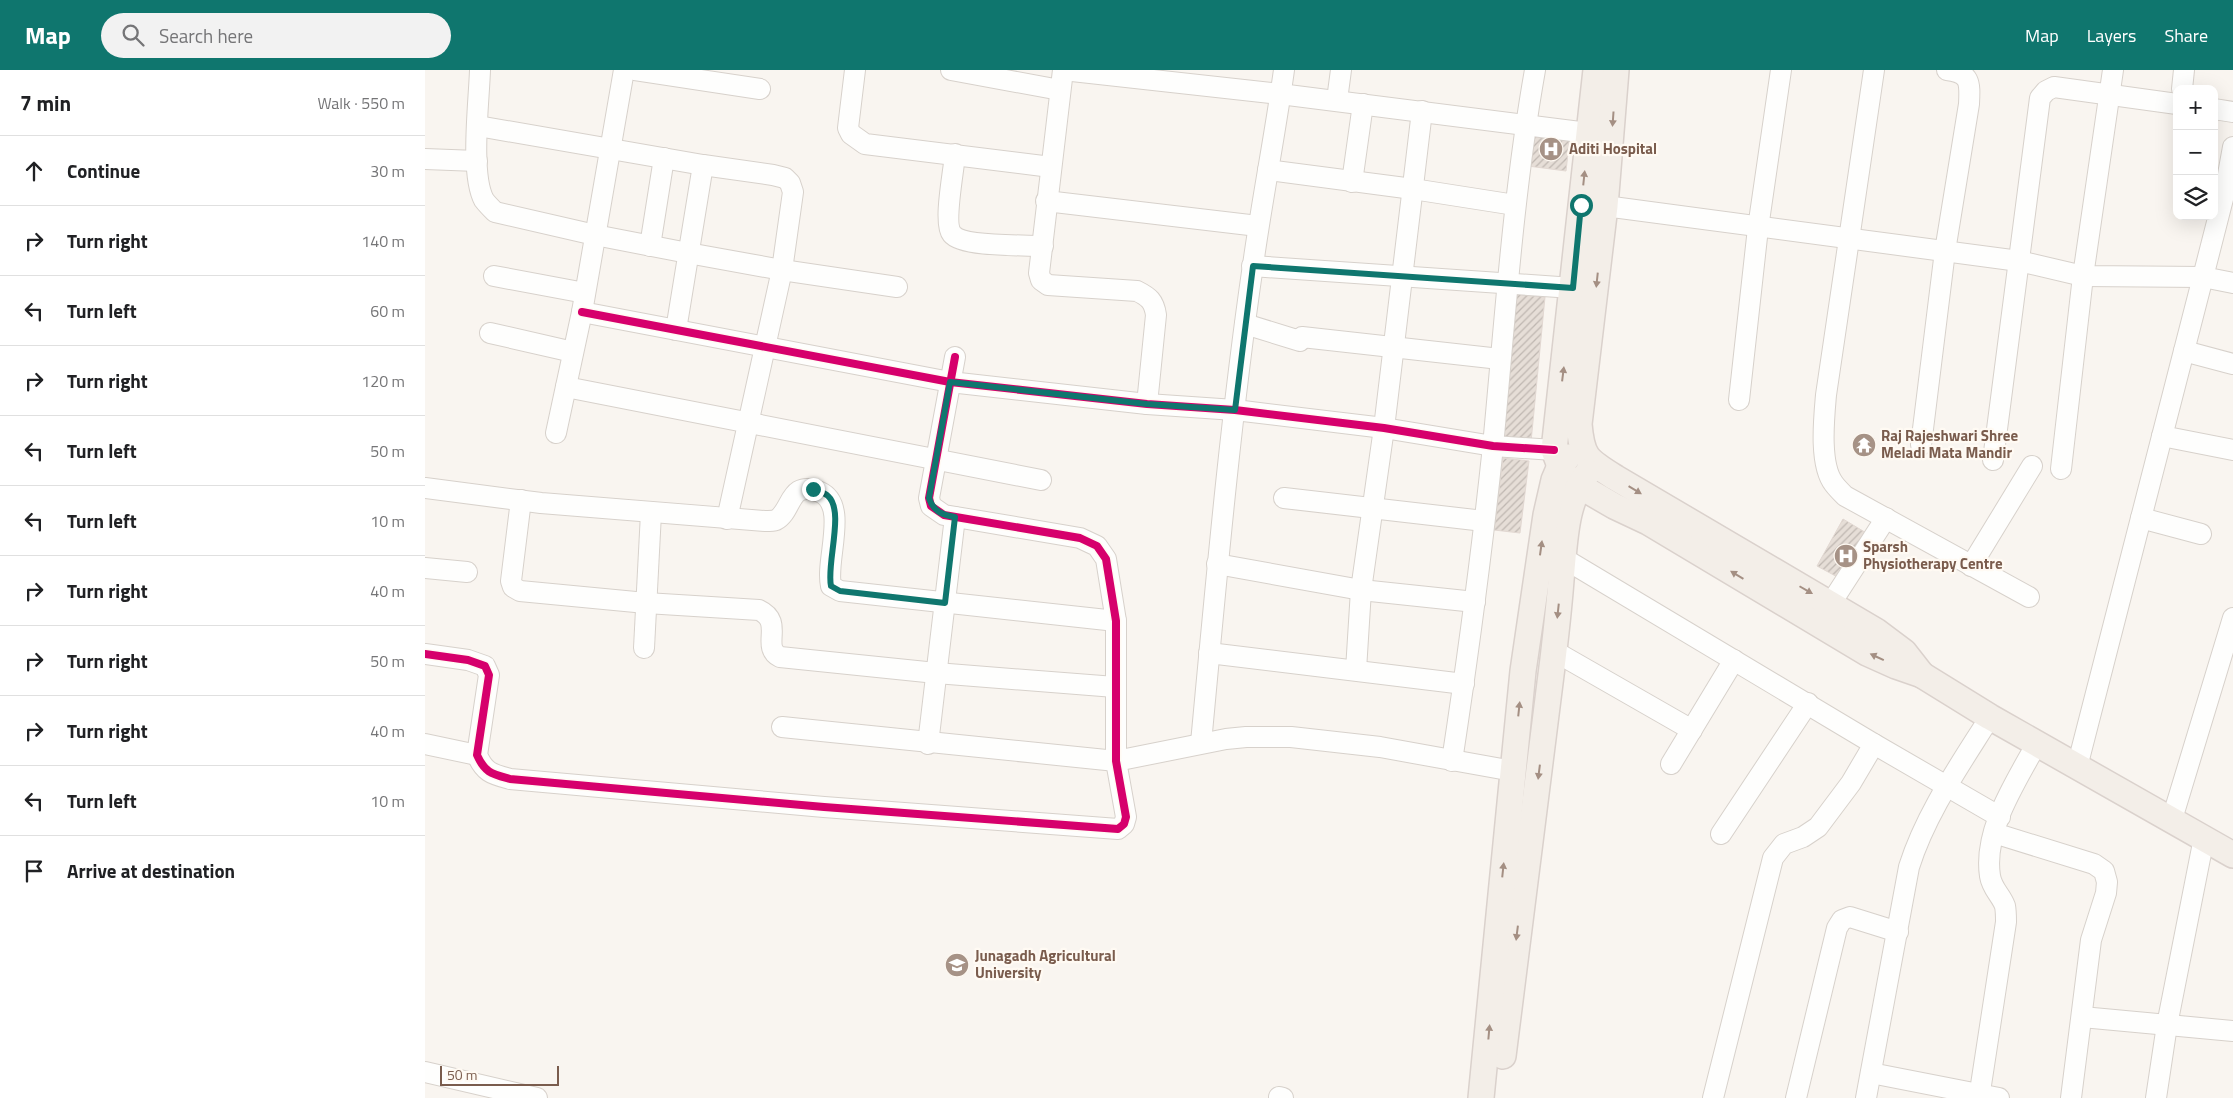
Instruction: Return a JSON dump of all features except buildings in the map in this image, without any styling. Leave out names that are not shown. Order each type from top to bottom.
[{"type":"main road","points":[[1481,1098],[1523,671],[1546,516],[1557,458],[1596,70]]},
{"type":"main road","points":[[1616,70],[1605,206],[1579,424],[1581,444],[1585,455],[1594,464],[1825,614],[1867,652],[1896,666],[1922,675],[1990,717],[2233,855]]},
{"type":"main road","points":[[1557,458],[1581,444]]},
{"type":"main road","points":[[1557,458],[1566,476],[1614,506],[1825,614]]},
{"type":"main road","points":[[1496,1098],[1554,651],[1563,558],[1571,504],[1578,485],[1594,464]]},
{"type":"street","points":[[480,70],[477,161],[479,187],[485,201],[495,212],[650,246],[782,270],[897,287]]},
{"type":"street","points":[[556,433],[583,303],[624,70]]},
{"type":"street","points":[[635,70],[760,89]]},
{"type":"street","points":[[855,70],[848,128],[857,140],[865,144],[1051,167]]},
{"type":"street","points":[[951,70],[1060,90]]},
{"type":"street","points":[[1147,404],[1156,315],[1154,305],[1148,296],[1137,291],[1048,285],[1041,280],[1039,273],[1046,201],[1063,70],[1337,100],[1589,133]]},
{"type":"street","points":[[1201,743],[1217,564],[1245,324],[1258,226],[1284,70]]},
{"type":"street","points":[[1337,100],[1341,70]]},
{"type":"street","points":[[1452,761],[1485,521],[1515,205],[1525,124],[1535,70]]},
{"type":"street","points":[[1739,400],[1758,228],[1781,70]]},
{"type":"street","points":[[1873,70],[1826,395],[1824,447],[1828,472],[1833,484],[1845,496],[2029,597]]},
{"type":"street","points":[[1921,444],[1945,251],[1970,87],[1966,77],[1959,72],[1947,70]]},
{"type":"street","points":[[2061,469],[2083,276],[2113,70]]},
{"type":"street","points":[[2182,85],[2184,70]]},
{"type":"street","points":[[1993,460],[2040,98],[2046,91],[2054,87],[2173,104]]},
{"type":"street","points":[[1352,182],[1363,104]]},
{"type":"street","points":[[2218,110],[2233,112]]},
{"type":"street","points":[[1357,670],[1361,590],[1374,508],[1422,111]]},
{"type":"street","points":[[478,126],[703,165],[773,175],[785,178],[791,183],[793,192],[782,270],[727,519]]},
{"type":"street","points":[[2077,766],[2203,277],[2229,192],[2233,147]]},
{"type":"street","points":[[955,154],[949,208],[949,225],[952,234],[964,242],[1043,246]]},
{"type":"street","points":[[650,246],[664,158]]},
{"type":"street","points":[[425,159],[477,161]]},
{"type":"street","points":[[676,330],[703,165]]},
{"type":"street","points":[[1268,170],[1413,189],[1515,205]]},
{"type":"street","points":[[1046,201],[1258,226]]},
{"type":"street","points":[[1605,206],[1758,228],[2019,261],[2083,276],[2203,277],[2233,283]]},
{"type":"street","points":[[1253,266],[1573,288]]},
{"type":"street","points":[[494,276],[676,330],[950,382],[1147,404],[1235,410],[1384,428],[1557,458]]},
{"type":"street","points":[[1245,324],[1301,339],[1393,346],[1500,358]]},
{"type":"street","points":[[490,333],[573,352]]},
{"type":"street","points":[[2184,351],[2233,364]]},
{"type":"street","points":[[425,654],[468,660],[485,666],[489,675],[477,755],[481,765],[489,773],[510,778],[824,807],[1117,829],[1124,824],[1126,817],[1128,759],[1115,687],[1116,621],[1107,559],[1097,546],[1080,538],[944,515],[931,506],[929,498],[935,460],[955,357]]},
{"type":"street","points":[[566,388],[1041,480]]},
{"type":"street","points":[[2162,436],[2233,450]]},
{"type":"street","points":[[1971,566],[2032,466]]},
{"type":"street","points":[[425,488],[651,513],[727,519],[775,520],[787,507],[791,496],[800,491],[813,489],[828,495],[833,504],[835,520],[829,576],[831,586],[840,591],[1116,621]]},
{"type":"street","points":[[1284,498],[1485,521]]},
{"type":"street","points":[[521,500],[511,581],[513,587],[520,591],[646,603],[759,610],[770,617],[772,622],[772,650],[780,657],[936,674],[1115,687]]},
{"type":"street","points":[[643,648],[651,513]]},
{"type":"street","points":[[928,744],[955,517]]},
{"type":"street","points":[[1825,614],[1886,518]]},
{"type":"street","points":[[2141,518],[2201,534]]},
{"type":"street","points":[[1563,558],[1808,703],[1873,744],[1948,785],[1997,825],[2094,864],[2104,871],[2107,888],[2091,940],[2071,1098]]},
{"type":"street","points":[[1217,564],[1361,590],[1475,602]]},
{"type":"street","points":[[425,568],[467,572]]},
{"type":"street","points":[[2172,819],[2226,666],[2233,618]]},
{"type":"street","points":[[1554,651],[1692,730]]},
{"type":"street","points":[[1209,652],[1464,684]]},
{"type":"street","points":[[1671,764],[1734,660]]},
{"type":"street","points":[[1721,834],[1808,703]]},
{"type":"street","points":[[1866,1098],[1909,867],[1917,840],[1990,717]]},
{"type":"street","points":[[782,727],[928,744],[1128,759],[1201,743],[1246,736],[1291,737],[1380,747],[1513,771]]},
{"type":"street","points":[[1871,1073],[1986,1097],[2006,922],[2005,906],[1993,888],[1990,874],[1990,850],[1997,825],[2037,743]]},
{"type":"street","points":[[425,744],[477,755]]},
{"type":"street","points":[[1713,1098],[1773,858],[1784,844],[1803,837],[1818,827],[1851,783],[1873,744]]},
{"type":"street","points":[[2156,1098],[2167,1025],[2204,838]]},
{"type":"street","points":[[1797,1098],[1837,928],[1841,920],[1850,917],[1897,932]]},
{"type":"street","points":[[2082,1017],[2233,1031]]},
{"type":"street","points":[[425,1072],[537,1098]]},
{"type":"cycle path","points":[[582,312],[950,382],[1147,404],[1235,410],[1384,428],[1493,446],[1554,450]]},
{"type":"cycle path","points":[[425,654],[468,660],[485,666],[489,675],[477,755],[483,766],[498,776],[510,779],[824,807],[1118,829],[1124,824],[1126,817],[1116,761],[1116,621],[1106,559],[1097,546],[1080,538],[944,515],[931,506],[929,498],[955,357]]},
{"type":"place","name":"Aditi Hospital","points":[[1551,149]]},
{"type":"place","name":"Raj Rajeshwari Shree Meladi Mata Mandir","points":[[1864,445]]},
{"type":"place","name":"Sparsh Physiotherapy Centre","points":[[1846,556]]},
{"type":"place","name":"Junagadh Agricultural University","points":[[957,965]]},
{"type":"route","points":[[813,489],[828,495],[833,504],[835,520],[829,576],[831,586],[840,591],[945,603],[955,517],[944,515],[937,511],[931,506],[929,498],[950,382],[1147,404],[1235,410],[1253,266],[1573,288],[1581,205]]}]
